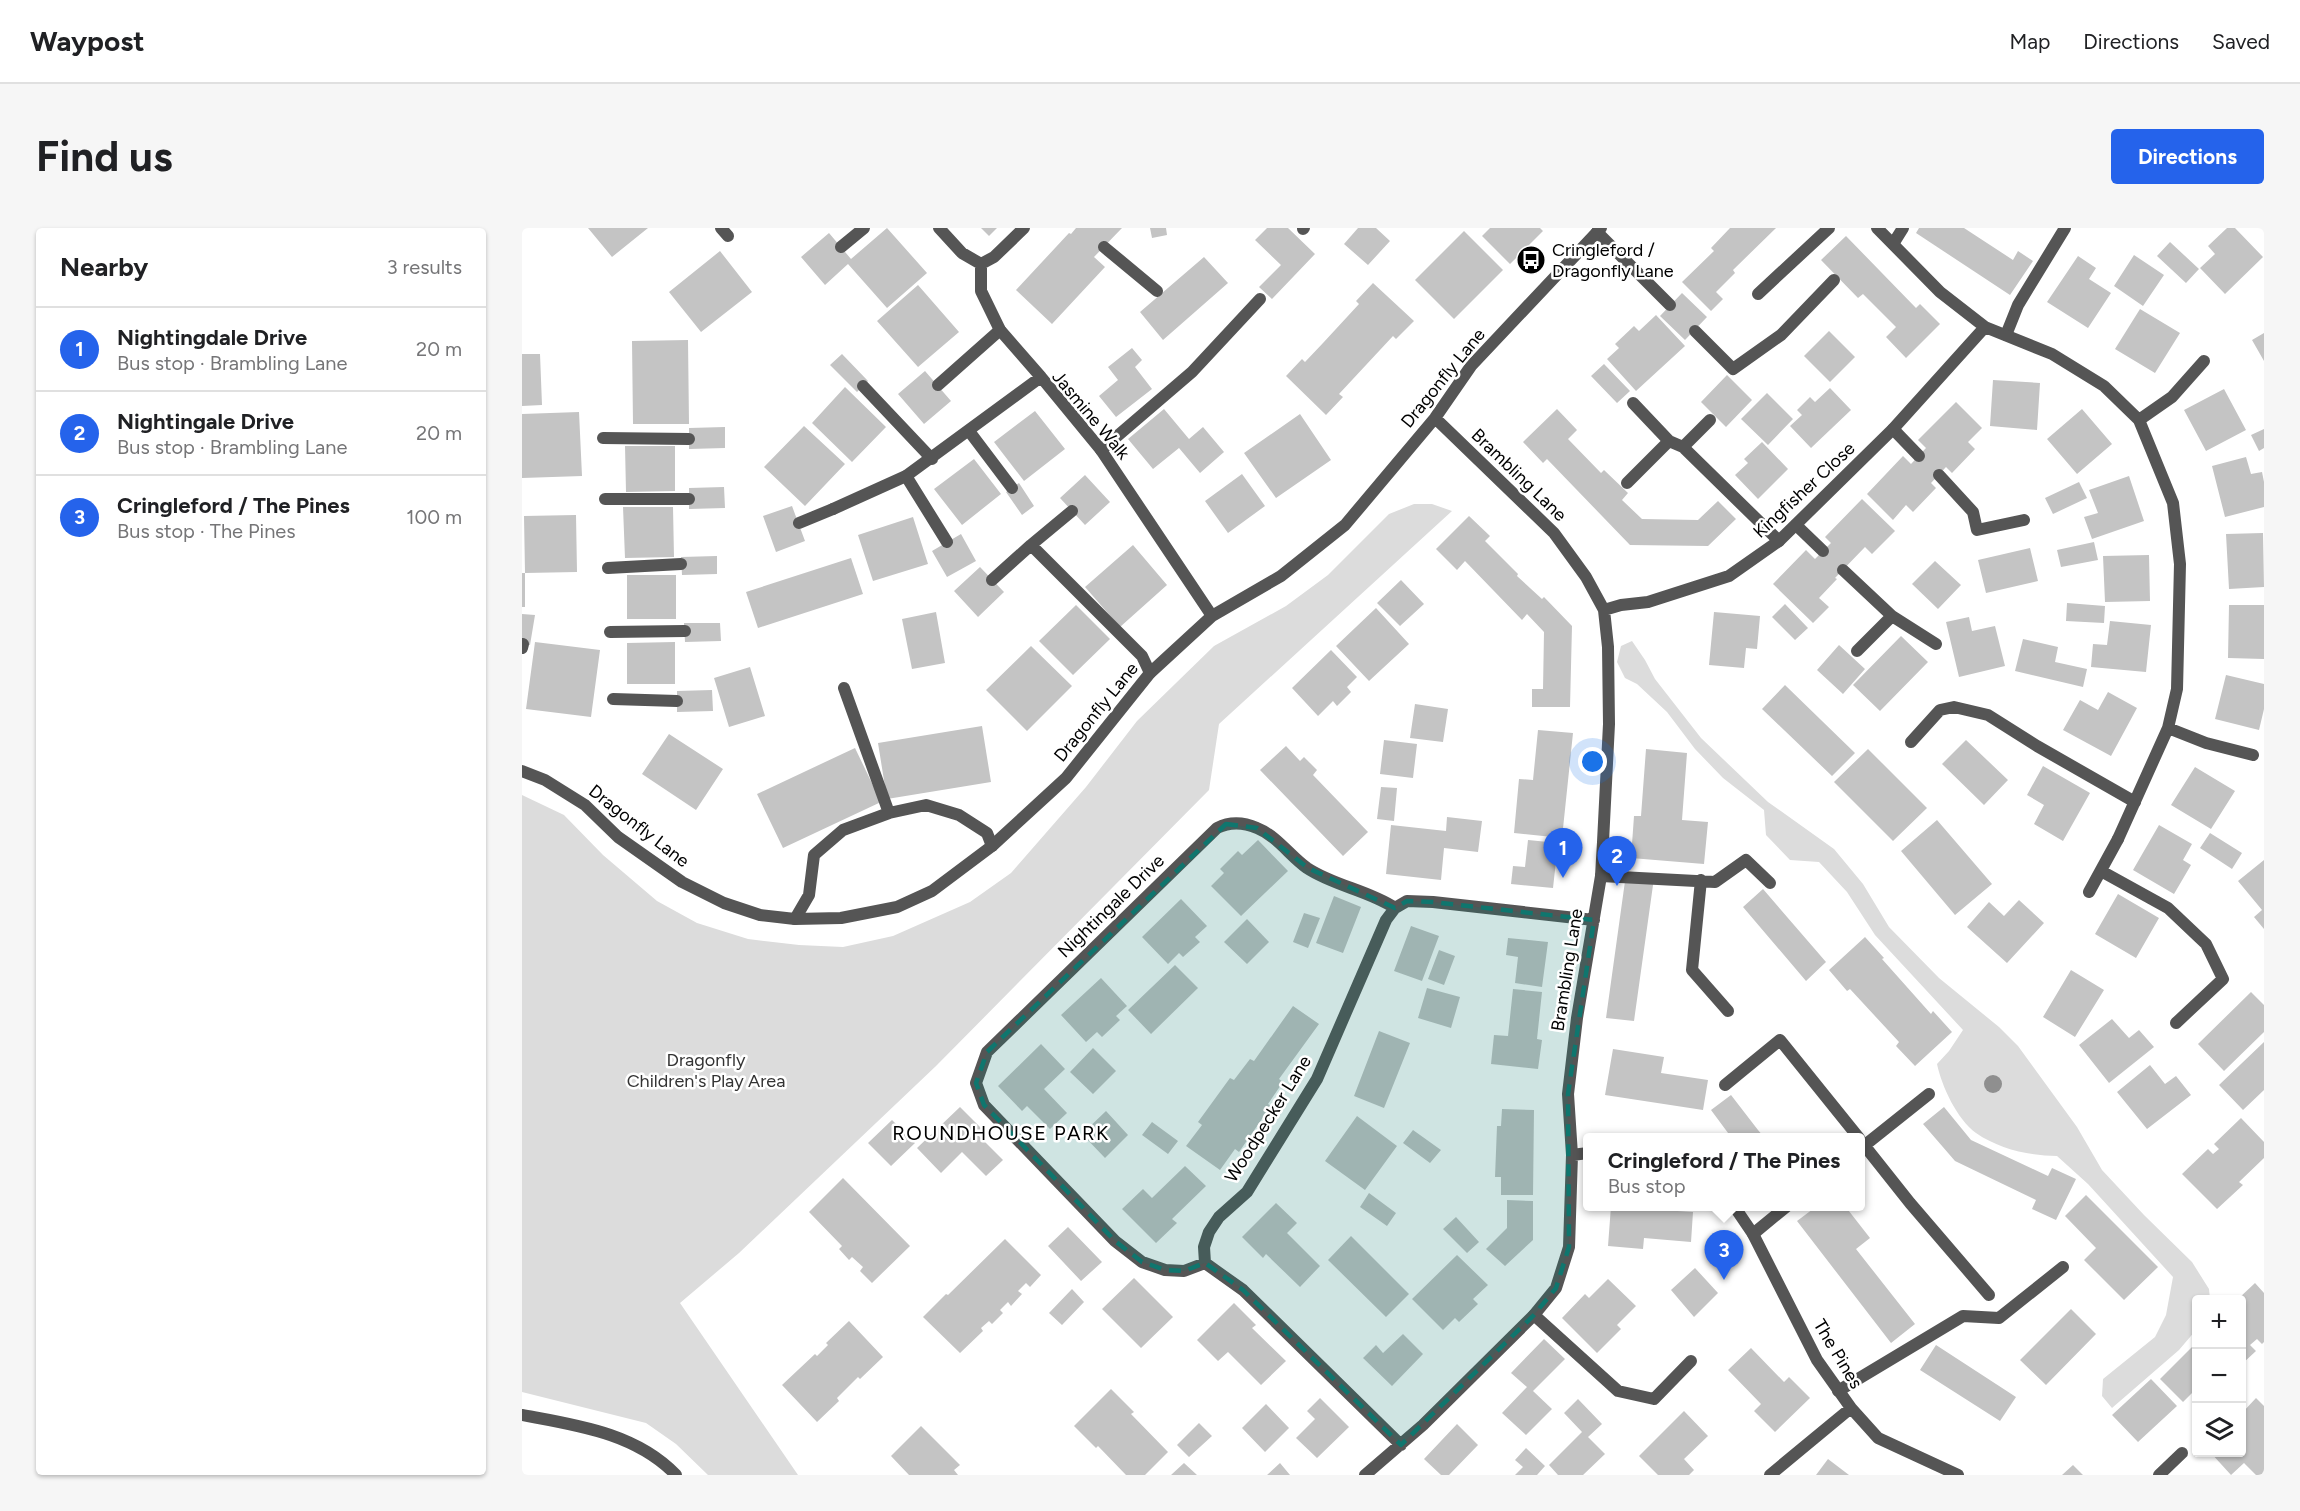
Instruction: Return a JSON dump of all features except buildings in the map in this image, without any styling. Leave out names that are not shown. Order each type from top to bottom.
[{"type":"street","points":[[841,247],[864,228]]},
{"type":"street","points":[[939,228],[962,254],[981,264]]},
{"type":"street","points":[[981,264],[994,257],[1024,228]]},
{"type":"street","points":[[1758,294],[1829,228]]},
{"type":"street","points":[[1877,228],[1941,292],[1985,327],[2052,354],[2104,386],[2139,420],[2173,503],[2180,564],[2177,689],[2169,728],[2118,838],[2089,892]]},
{"type":"street","points":[[1893,244],[1903,228]]},
{"type":"street","points":[[2006,335],[2018,305],[2065,228]]},
{"type":"street","points":[[1599,230],[1670,305]]},
{"type":"street","name":"Dragonfly Lane","points":[[522,771],[545,780],[585,805],[618,837],[682,882],[724,903],[751,912],[795,919],[841,918],[897,906],[932,891],[992,846],[1066,778],[1150,673],[1212,616],[1281,576],[1345,525],[1435,418],[1471,366],[1599,230]]},
{"type":"street","points":[[1104,247],[1157,291]]},
{"type":"street","points":[[981,264],[981,291],[1000,330],[1041,377]]},
{"type":"street","points":[[1695,331],[1733,369],[1781,335],[1834,280]]},
{"type":"street","points":[[1101,450],[1192,372],[1260,299]]},
{"type":"street","name":"Kingfisher Close","points":[[1604,610],[1621,605],[1648,602],[1729,576],[1779,541],[1893,429],[1985,327]]},
{"type":"street","points":[[938,386],[1000,330]]},
{"type":"street","points":[[2139,420],[2172,397],[2204,361]]},
{"type":"street","name":"Jasmine Walk","points":[[799,523],[906,476],[1041,377],[1101,450],[1212,616]]},
{"type":"street","points":[[863,386],[932,459]]},
{"type":"street","points":[[1633,403],[1669,441],[1683,447],[1779,541]]},
{"type":"street","name":"Brambling Lane","points":[[1365,1475],[1401,1445],[1534,1315],[1556,1288],[1569,1248],[1572,1155],[1568,1094],[1577,1018],[1600,876],[1610,724],[1608,647],[1604,610],[1586,577],[1554,533],[1435,418]]},
{"type":"street","points":[[1683,447],[1710,420]]},
{"type":"street","points":[[1893,429],[1919,456]]},
{"type":"street","points":[[969,430],[1012,488]]},
{"type":"street","points":[[603,438],[689,439]]},
{"type":"street","points":[[1627,483],[1669,441]]},
{"type":"street","points":[[1938,475],[1973,512],[1977,530],[2024,520]]},
{"type":"street","points":[[906,476],[947,542]]},
{"type":"street","points":[[605,499],[689,499]]},
{"type":"street","points":[[992,580],[1072,511]]},
{"type":"street","points":[[1796,525],[1823,551]]},
{"type":"street","points":[[1031,546],[1142,656],[1150,673]]},
{"type":"street","points":[[608,568],[681,564]]},
{"type":"street","points":[[1843,570],[1892,616],[1936,644]]},
{"type":"street","points":[[1857,651],[1892,616]]},
{"type":"street","points":[[610,632],[685,632]]},
{"type":"street","points":[[844,688],[889,813]]},
{"type":"street","points":[[613,699],[677,701]]},
{"type":"street","points":[[1911,742],[1940,710],[1954,707],[1988,715],[2135,802]]},
{"type":"street","points":[[2169,728],[2206,743],[2253,755]]},
{"type":"street","points":[[795,919],[809,895],[814,855],[843,830],[889,813],[926,805],[959,815],[987,833],[992,846]]},
{"type":"street","name":"Nightingale Drive","points":[[1205,1263],[1184,1270],[1165,1270],[1142,1262],[1115,1241],[984,1105],[976,1083],[987,1052],[1216,828],[1226,824],[1236,823],[1257,828],[1281,844],[1308,868],[1347,888],[1379,897],[1395,908]]},
{"type":"street","points":[[1600,876],[1715,882],[1746,860],[1770,883]]},
{"type":"street","points":[[2101,871],[2168,909],[2206,944],[2219,970],[2223,979],[2176,1023]]},
{"type":"street","points":[[1701,880],[1692,970],[1728,1011]]},
{"type":"street","points":[[1395,908],[1407,901],[1433,902],[1594,920]]},
{"type":"street","name":"Woodpecker Lane","points":[[1205,1263],[1204,1247],[1209,1232],[1219,1217],[1247,1192],[1317,1079],[1386,920],[1395,908]]},
{"type":"street","points":[[1725,1085],[1780,1040],[1853,1133]]},
{"type":"street","points":[[1865,1140],[1929,1094]]},
{"type":"street","points":[[1865,1148],[1989,1295]]},
{"type":"street","points":[[1572,1155],[1583,1153]]},
{"type":"street","name":"The Pines","points":[[1737,1211],[1752,1234],[1817,1360],[1851,1408],[1878,1438],[1958,1475]]},
{"type":"street","points":[[1752,1234],[1781,1211]]},
{"type":"street","points":[[1205,1263],[1243,1290],[1401,1445]]},
{"type":"street","points":[[1838,1391],[1964,1317],[1999,1318],[2062,1267]]},
{"type":"street","points":[[1534,1315],[1618,1391],[1654,1399],[1691,1361]]},
{"type":"street","points":[[1770,1475],[1851,1408]]},
{"type":"street","points":[[522,1415],[583,1427],[623,1439],[661,1460],[676,1475]]},
{"type":"street","points":[[2159,1475],[2182,1453]]},
{"type":"highlighted area","points":[[1226,824],[1257,828],[1308,868],[1395,908],[1407,901],[1433,902],[1594,920],[1568,1094],[1569,1247],[1556,1288],[1534,1315],[1401,1445],[1243,1290],[1205,1263],[1184,1271],[1165,1270],[1142,1262],[1115,1241],[984,1105],[976,1083],[987,1052]]},
{"type":"green space","name":"Dragonfly Children's Play Area","points":[[1414,504],[1432,504],[1452,511],[1219,724],[1209,790],[936,1066],[739,1253],[680,1303],[798,1475],[708,1475],[676,1444],[646,1423],[522,1392],[522,795],[564,815],[603,855],[657,901],[697,923],[748,939],[799,945],[843,947],[893,936],[970,902],[1011,873],[1086,787],[1137,721],[1214,646],[1286,606],[1328,575],[1389,514]]},
{"type":"green space","points":[[1632,641],[1655,679],[1701,738],[1768,802],[1834,849],[1863,884],[1889,927],[1939,978],[1999,1027],[2018,1046],[2077,1127],[2102,1170],[2192,1262],[2209,1289],[2210,1295],[2192,1295],[2192,1335],[2179,1350],[2112,1408],[2102,1396],[2103,1379],[2155,1337],[2166,1315],[2173,1277],[2088,1184],[2057,1156],[2036,1155],[2005,1147],[1985,1139],[1969,1127],[1947,1092],[1937,1064],[1963,1030],[1875,935],[1847,892],[1819,862],[1790,860],[1766,835],[1764,810],[1723,778],[1695,749],[1667,712],[1637,684],[1625,678],[1617,662],[1621,646]]},
{"type":"place","name":"Cringleford / Dragonfly Lane","points":[[1531,260]]},
{"type":"place","name":"Nightingdale Drive","points":[[1563,878]]},
{"type":"place","name":"Nightingale Drive","points":[[1617,886]]},
{"type":"place","name":"Cringleford / The Pines","points":[[1724,1280]]},
{"type":"district","name":"ROUNDHOUSE PARK","points":[[1001,1133]]}]
